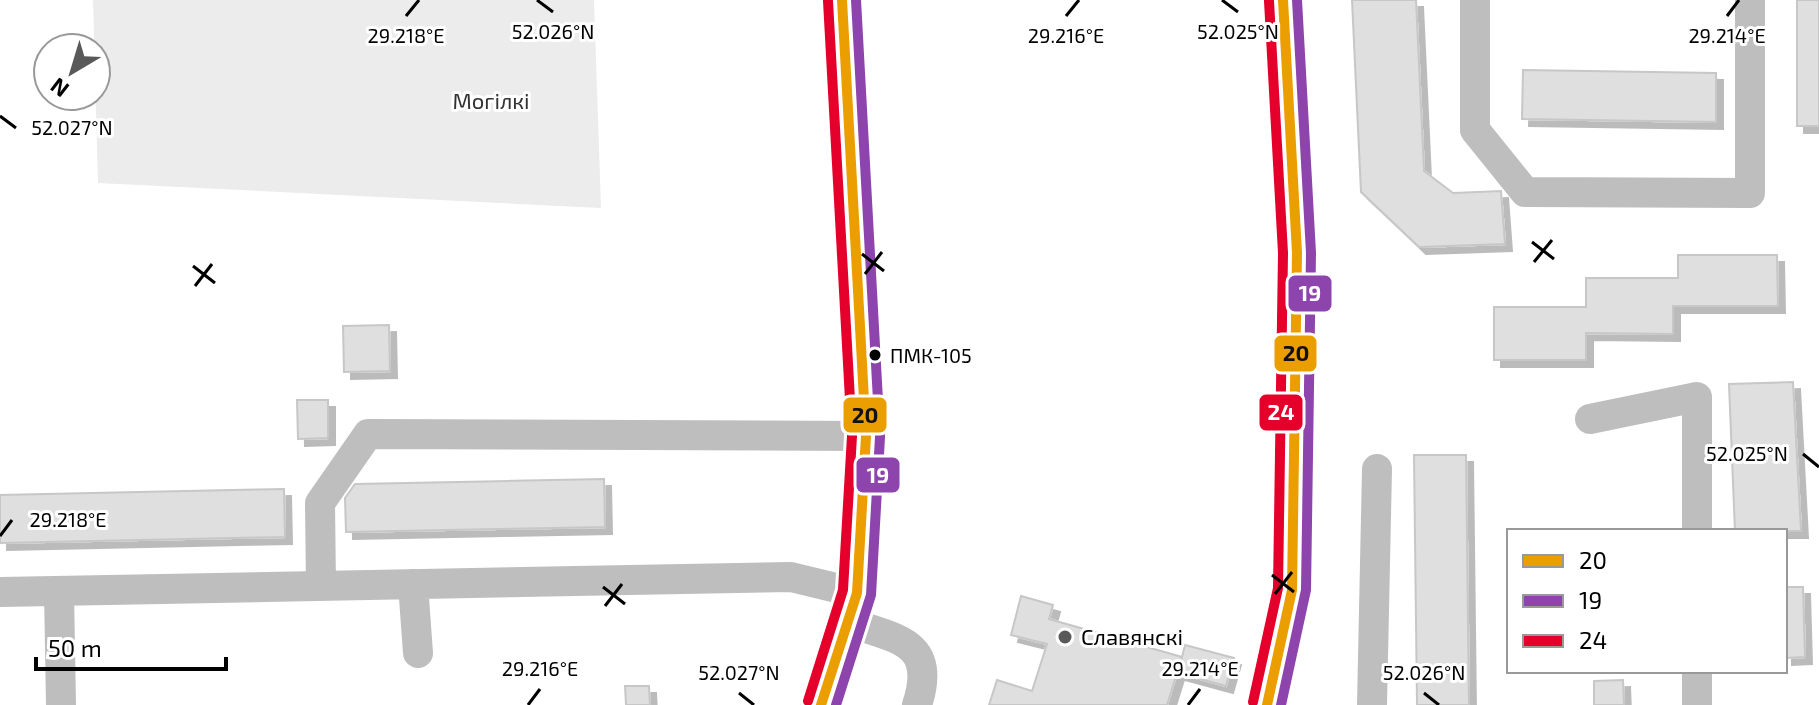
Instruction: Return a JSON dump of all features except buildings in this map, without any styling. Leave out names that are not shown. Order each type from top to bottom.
[{"type":"main road","points":[[821,705],[853,607],[866,436],[842,0]]},
{"type":"street","points":[[1267,705],[1292,590],[1297,253],[1283,0]]},
{"type":"street","points":[[1475,0],[1475,130],[1525,192],[1720,193],[1750,193],[1750,0]]},
{"type":"street","points":[[1590,419],[1697,397],[1697,529]]},
{"type":"street","points":[[321,586],[320,503],[368,434],[866,436]]},
{"type":"street","points":[[1372,705],[1377,469]]},
{"type":"street","points":[[0,592],[791,577],[853,607],[913,648],[924,674],[917,705]]},
{"type":"street","points":[[413,584],[418,653]]},
{"type":"street","points":[[59,591],[61,705]]},
{"type":"street","points":[[1697,673],[1697,705]]},
{"type":"green space","name":"Могілкі","points":[[93,0],[594,0],[601,208],[98,183],[96,112],[112,112],[112,32],[94,32]]},
{"type":"transit line","name":"20","points":[[821,705],[857,593],[866,436],[842,0]]},
{"type":"transit line","name":"19","points":[[836,705],[871,595],[880,437],[856,0]]},
{"type":"transit line","name":"20","points":[[1267,705],[1292,590],[1297,253],[1283,0]]},
{"type":"transit line","name":"19","points":[[1281,705],[1306,590],[1311,253],[1297,0]]},
{"type":"transit line","name":"24","points":[[808,701],[843,590],[852,436],[828,1]]},
{"type":"transit line","name":"24","points":[[1253,702],[1278,588],[1283,253],[1269,1]]},
{"type":"place","name":"ПМК-105","points":[[875,355]]},
{"type":"place","name":"Славянскі","points":[[1065,637]]}]
